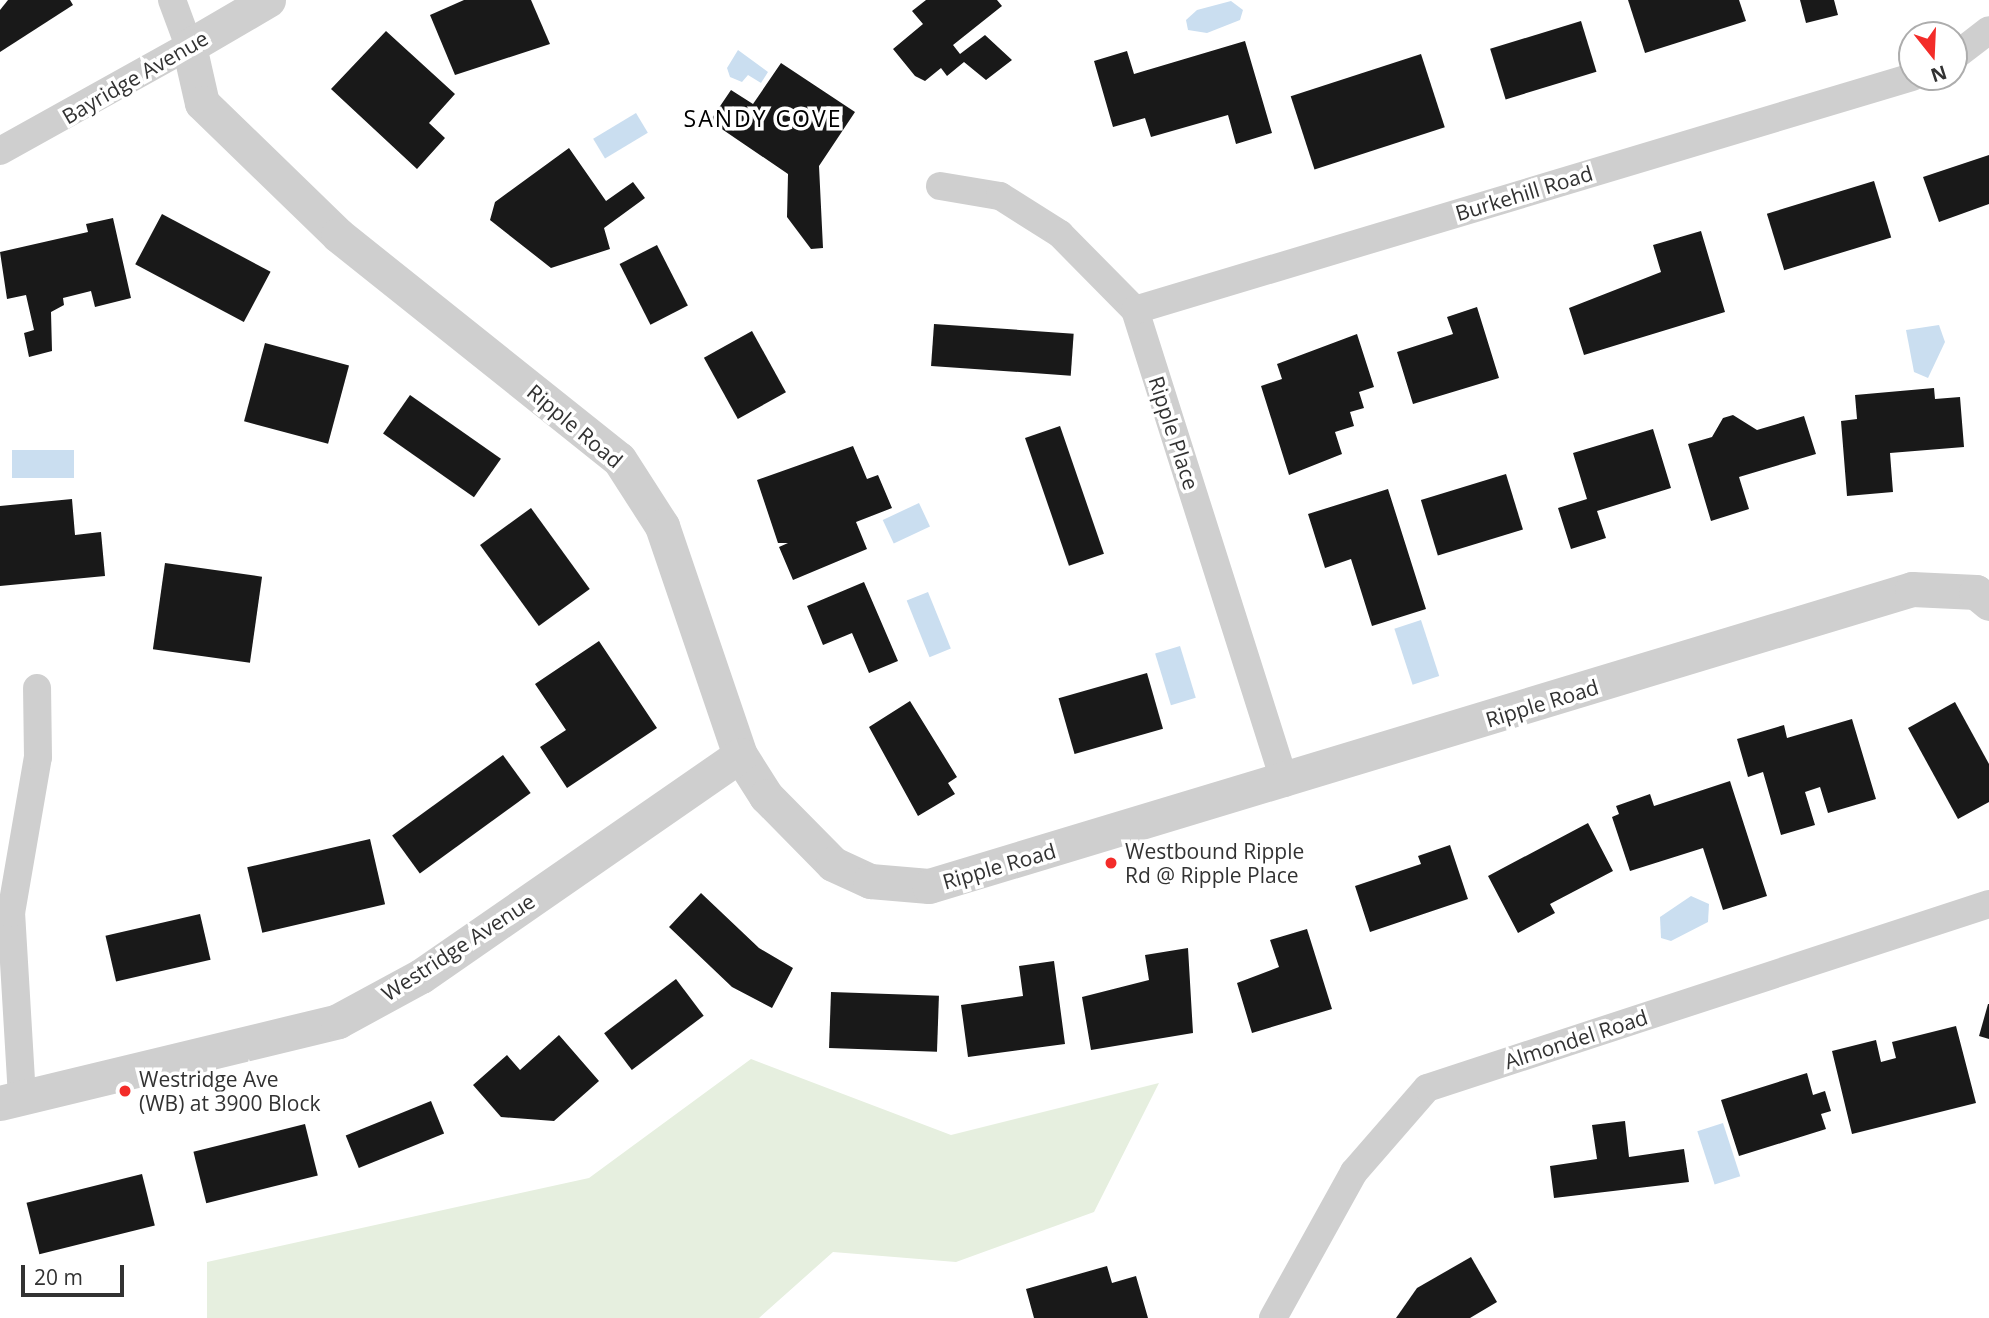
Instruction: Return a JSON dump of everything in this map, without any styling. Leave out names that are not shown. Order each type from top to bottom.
[{"type":"street","points":[[172,0],[189,46]]},
{"type":"street","name":"Bayridge Avenue","points":[[0,151],[268,0]]},
{"type":"street","points":[[1968,46],[1989,30]]},
{"type":"street","name":"Ripple Road","points":[[189,46],[202,103],[338,235],[619,459],[662,526],[740,755],[766,796],[833,864],[870,881],[929,887],[1285,782],[1912,589],[1976,592],[1989,603]]},
{"type":"street","name":"Burkehill Road","points":[[1135,310],[1898,81]]},
{"type":"street","name":"Ripple Place","points":[[940,186],[1000,196],[1060,234],[1135,310],[1285,782]]},
{"type":"street","name":"Westridge Avenue","points":[[37,688],[38,757],[11,913],[11,1100],[338,1021],[421,976],[740,755]]},
{"type":"street","name":"Almondel Road","points":[[1273,1318],[1354,1172],[1427,1088],[1989,904]]},
{"type":"green space","points":[[751,1059],[951,1135],[1159,1083],[1094,1212],[956,1262],[833,1252],[759,1318],[207,1318],[207,1262],[589,1178]]},
{"type":"water","points":[[1231,1],[1243,10],[1240,20],[1207,33],[1188,30],[1186,20],[1197,10]]},
{"type":"water","points":[[738,50],[768,72],[761,83],[748,75],[742,82],[730,77],[727,68]]},
{"type":"water","points":[[636,113],[648,133],[605,158],[593,139]]},
{"type":"water","points":[[1939,325],[1945,342],[1928,378],[1914,372],[1906,330]]},
{"type":"water","points":[[12,450],[74,450],[74,478],[12,478]]},
{"type":"water","points":[[919,503],[930,527],[894,543],[883,520]]},
{"type":"water","points":[[928,592],[951,649],[930,657],[907,601]]},
{"type":"water","points":[[1421,620],[1439,676],[1413,685],[1394,629]]},
{"type":"water","points":[[1180,646],[1196,698],[1171,705],[1155,654]]},
{"type":"water","points":[[1691,896],[1709,904],[1708,922],[1671,941],[1661,938],[1660,917]]},
{"type":"water","points":[[1723,1123],[1740,1176],[1715,1185],[1697,1131]]},
{"type":"building","points":[[8,0],[70,0],[73,5],[0,52],[0,10]]},
{"type":"building","points":[[464,0],[531,0],[550,44],[455,75],[430,15]]},
{"type":"building","points":[[926,0],[997,0],[1002,6],[953,45],[960,54],[985,35],[1012,60],[986,80],[964,62],[947,76],[941,68],[925,81],[915,76],[893,49],[923,24],[912,11]]},
{"type":"building","points":[[1628,0],[1739,0],[1746,21],[1645,53]]},
{"type":"building","points":[[1800,0],[1834,0],[1838,15],[1806,23]]},
{"type":"building","points":[[1581,21],[1596,72],[1506,99],[1490,49]]},
{"type":"building","points":[[386,31],[455,94],[429,123],[445,138],[417,169],[331,89]]},
{"type":"building","points":[[1245,41],[1272,133],[1236,144],[1228,115],[1151,137],[1145,118],[1113,127],[1094,61],[1127,51],[1134,74]]},
{"type":"building","points":[[1421,54],[1445,127],[1314,170],[1291,96]]},
{"type":"building","points":[[781,63],[855,112],[819,166],[823,248],[811,249],[787,217],[788,174],[710,121],[731,90],[753,104]]},
{"type":"building","points":[[569,148],[606,201],[633,182],[645,198],[604,228],[610,249],[551,268],[490,220],[495,202]]},
{"type":"building","points":[[1989,155],[1989,204],[1939,222],[1923,177]]},
{"type":"building","points":[[1874,181],[1891,237],[1784,270],[1767,214]]},
{"type":"building","points":[[162,214],[271,272],[244,322],[135,264]]},
{"type":"building","points":[[113,218],[131,298],[95,307],[91,291],[63,298],[64,305],[51,312],[52,351],[29,357],[24,333],[34,330],[26,295],[7,299],[0,252],[88,232],[86,224]]},
{"type":"building","points":[[1701,231],[1725,312],[1584,355],[1569,308],[1661,272],[1653,245]]},
{"type":"building","points":[[657,245],[688,306],[650,325],[620,264]]},
{"type":"building","points":[[1477,307],[1499,378],[1413,404],[1397,352],[1453,334],[1447,317]]},
{"type":"building","points":[[934,324],[1074,334],[1071,376],[931,366]]},
{"type":"building","points":[[752,331],[786,392],[738,419],[704,358]]},
{"type":"building","points":[[1357,334],[1374,387],[1359,392],[1364,408],[1350,412],[1354,426],[1335,432],[1342,454],[1289,475],[1261,386],[1282,379],[1277,364]]},
{"type":"building","points":[[265,343],[349,366],[328,444],[244,421]]},
{"type":"building","points":[[1934,388],[1935,399],[1960,397],[1964,447],[1890,453],[1893,492],[1847,496],[1841,421],[1857,419],[1855,395]]},
{"type":"building","points":[[410,395],[501,459],[474,497],[383,434]]},
{"type":"building","points":[[1733,415],[1757,430],[1804,416],[1816,454],[1739,477],[1749,509],[1711,521],[1688,444],[1712,437],[1723,418]]},
{"type":"building","points":[[1060,426],[1104,554],[1069,566],[1025,438]]},
{"type":"building","points":[[1653,429],[1671,488],[1597,511],[1606,538],[1571,549],[1558,508],[1587,499],[1573,453]]},
{"type":"building","points":[[853,446],[867,479],[878,475],[892,508],[856,522],[867,549],[793,580],[779,547],[788,543],[778,543],[757,480]]},
{"type":"building","points":[[1506,474],[1523,529],[1438,555],[1421,500]]},
{"type":"building","points":[[1388,489],[1426,609],[1372,626],[1351,559],[1325,568],[1308,514]]},
{"type":"building","points":[[72,499],[75,535],[101,532],[105,576],[0,586],[0,506]]},
{"type":"building","points":[[531,508],[590,589],[539,626],[480,545]]},
{"type":"building","points":[[165,563],[262,577],[250,663],[153,649]]},
{"type":"building","points":[[864,582],[898,661],[869,673],[852,633],[823,645],[807,606]]},
{"type":"building","points":[[599,641],[657,728],[567,788],[540,747],[566,730],[535,684]]},
{"type":"building","points":[[1147,673],[1163,729],[1075,754],[1059,698]]},
{"type":"building","points":[[910,701],[957,777],[948,783],[955,794],[918,816],[869,727]]},
{"type":"building","points":[[1955,702],[1989,764],[1989,802],[1958,819],[1908,728]]},
{"type":"building","points":[[1852,719],[1876,799],[1828,813],[1820,787],[1805,792],[1815,825],[1781,835],[1763,772],[1748,777],[1737,739],[1784,725],[1787,738]]},
{"type":"building","points":[[503,755],[531,793],[420,874],[392,836]]},
{"type":"building","points":[[1730,781],[1767,896],[1723,910],[1703,848],[1630,871],[1612,817],[1619,814],[1616,806],[1650,794],[1654,806]]},
{"type":"building","points":[[1588,823],[1613,871],[1550,904],[1555,913],[1518,933],[1488,876]]},
{"type":"building","points":[[370,839],[385,904],[262,933],[247,867]]},
{"type":"building","points":[[1450,845],[1468,899],[1370,932],[1355,886],[1421,864],[1418,856]]},
{"type":"building","points":[[701,893],[759,948],[793,968],[772,1008],[732,987],[669,927]]},
{"type":"building","points":[[200,914],[211,960],[116,982],[105,936]]},
{"type":"building","points":[[1307,929],[1332,1009],[1252,1033],[1237,983],[1279,967],[1270,940]]},
{"type":"building","points":[[1188,948],[1193,1033],[1091,1050],[1082,997],[1149,980],[1145,955]]},
{"type":"building","points":[[1054,961],[1065,1044],[968,1057],[961,1005],[1023,996],[1019,966]]},
{"type":"building","points":[[676,979],[704,1016],[632,1070],[604,1033]]},
{"type":"building","points":[[831,992],[939,996],[937,1052],[829,1048]]},
{"type":"building","points":[[1989,1004],[1989,1039],[1979,1036]]},
{"type":"building","points":[[1956,1026],[1976,1103],[1852,1134],[1832,1051],[1876,1040],[1881,1062],[1896,1058],[1892,1042]]},
{"type":"building","points":[[559,1035],[599,1081],[554,1121],[501,1117],[473,1085],[507,1055],[520,1070]]},
{"type":"building","points":[[1807,1073],[1813,1095],[1825,1091],[1831,1111],[1821,1114],[1826,1129],[1739,1156],[1721,1100]]},
{"type":"building","points":[[431,1101],[444,1133],[359,1168],[346,1135]]},
{"type":"building","points":[[1625,1121],[1629,1157],[1684,1149],[1689,1182],[1554,1198],[1550,1166],[1597,1159],[1592,1125]]},
{"type":"building","points":[[305,1124],[318,1175],[206,1203],[193,1152]]},
{"type":"building","points":[[142,1174],[155,1225],[39,1254],[27,1203]]},
{"type":"building","points":[[1471,1257],[1497,1302],[1470,1318],[1396,1318],[1417,1288]]},
{"type":"building","points":[[1107,1266],[1112,1283],[1136,1276],[1148,1318],[1034,1318],[1026,1289]]},
{"type":"place","name":"Westbound Ripple Rd @ Ripple Place","points":[[1111,863]]},
{"type":"place","name":"Westridge Ave (WB) at 3900 Block","points":[[125,1091]]},
{"type":"district","name":"SANDY COVE","points":[[763,118]]}]
